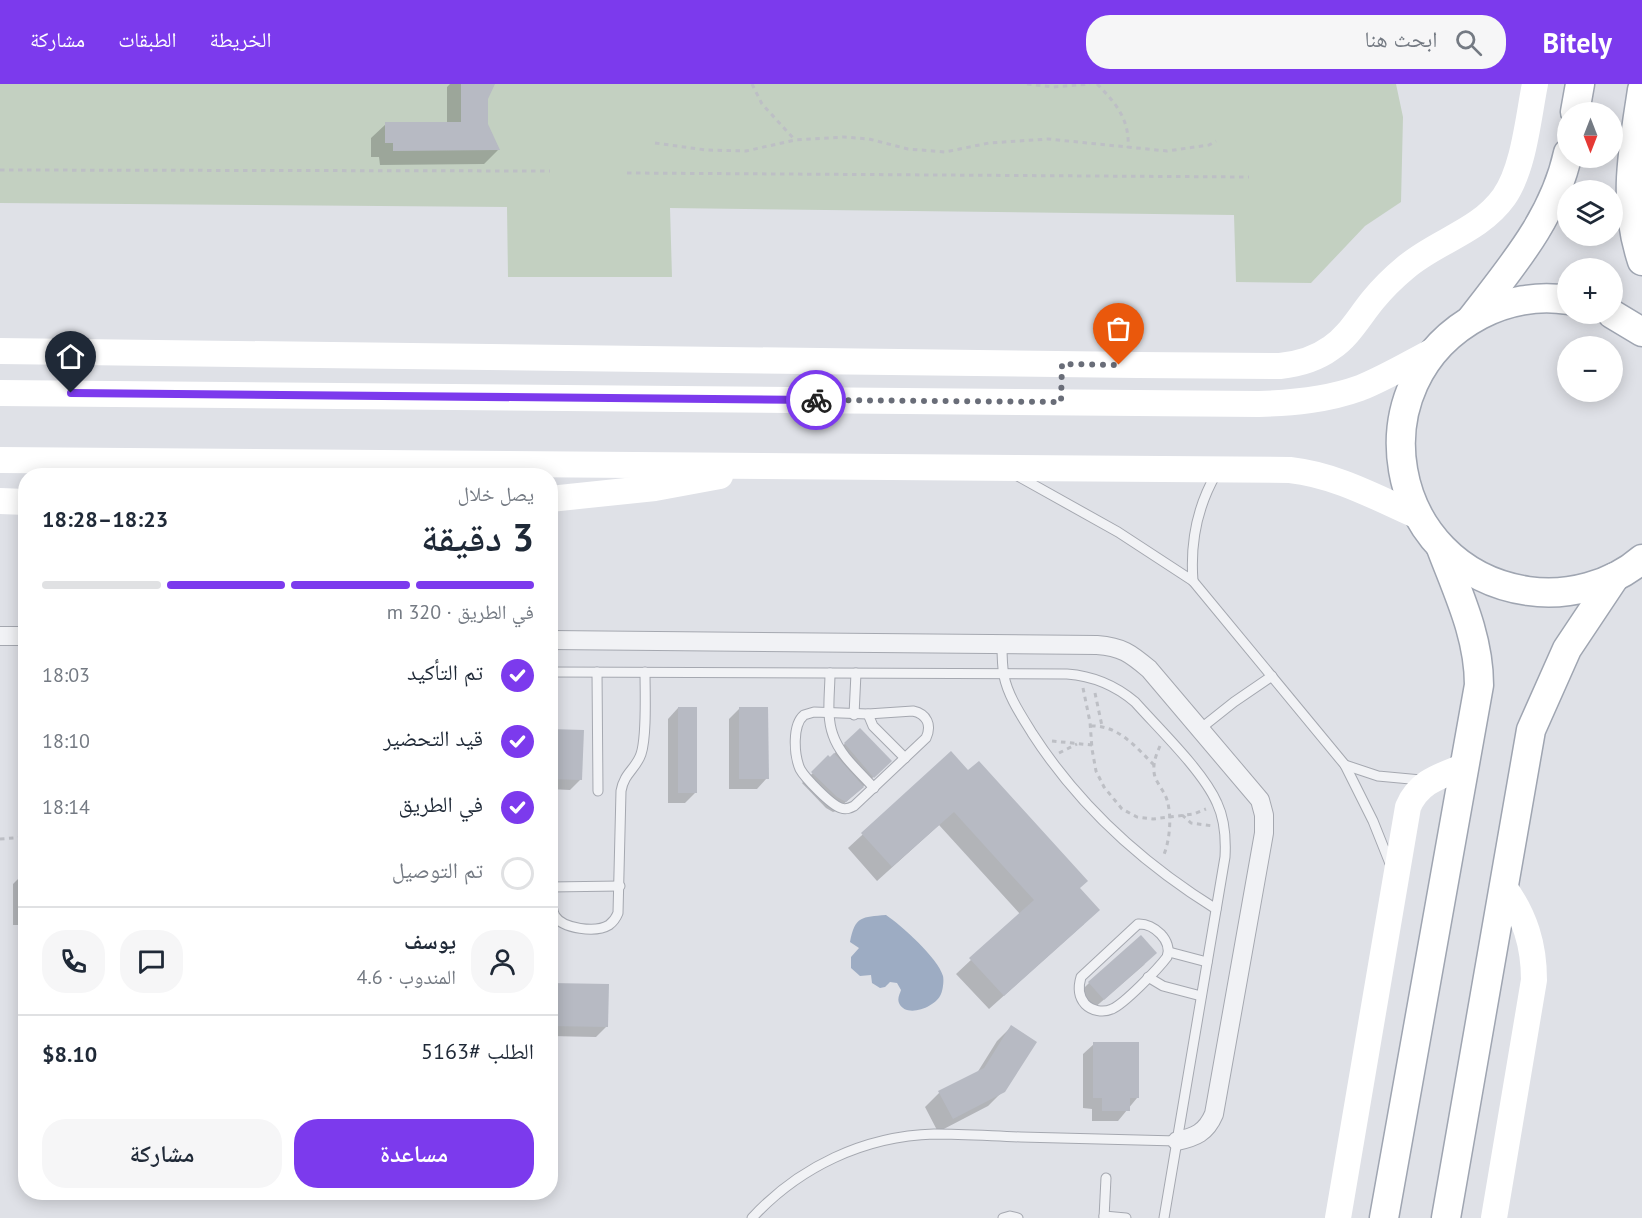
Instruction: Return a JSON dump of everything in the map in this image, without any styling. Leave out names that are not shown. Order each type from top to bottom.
[{"type":"main road","points":[[1577,102],[1580,84]]},
{"type":"main road","points":[[0,351],[1280,366],[1306,361],[1342,340],[1374,299],[1406,266],[1440,244],[1478,224],[1496,207],[1505,196],[1517,171],[1532,86]]},
{"type":"main road","points":[[1642,90],[1630,175],[1630,200],[1632,224],[1642,261]]},
{"type":"main road","points":[[1469,321],[1538,228],[1555,193],[1563,168]]},
{"type":"main road","points":[[1557,300],[1534,299],[1489,310],[1451,334],[1435,350],[1411,388],[1403,415],[1400,443],[1402,471],[1409,498],[1418,516],[1441,548],[1456,561],[1493,582],[1515,589],[1561,592],[1589,587],[1615,577],[1642,559]]},
{"type":"main road","points":[[1623,321],[1642,332]]},
{"type":"main road","points":[[0,393],[1259,404],[1311,400],[1361,387],[1435,350]]},
{"type":"main road","points":[[1061,402],[1062,364]]},
{"type":"main road","points":[[0,460],[1290,470],[1320,475],[1418,516]]},
{"type":"main road","points":[[558,498],[655,488],[772,465]]},
{"type":"main road","points":[[0,501],[18,502]]},
{"type":"main road","points":[[1384,1218],[1477,702],[1479,666],[1473,632],[1441,548]]},
{"type":"main road","points":[[1446,1218],[1531,730],[1567,649],[1615,577]]},
{"type":"main road","points":[[1338,1218],[1408,807],[1416,792],[1430,780],[1465,766]]},
{"type":"main road","points":[[1494,1218],[1534,980],[1533,952],[1526,924],[1504,887]]},
{"type":"street","points":[[0,636],[18,636]]},
{"type":"street","points":[[558,640],[1097,645],[1126,650],[1149,669],[1260,800],[1264,815],[1264,833],[1214,1114],[1210,1124],[1196,1137],[1177,1141]]},
{"type":"lane","points":[[1001,468],[1080,509],[1147,549],[1193,581],[1345,765],[1373,820],[1396,878]]},
{"type":"lane","points":[[1193,581],[1192,548],[1198,515],[1206,492],[1218,470]]},
{"type":"lane","points":[[1002,644],[1004,674],[1013,701],[1048,757],[1099,817],[1157,869],[1216,909]]},
{"type":"lane","points":[[558,672],[1080,675],[1104,681],[1126,694],[1191,766],[1216,800],[1224,826],[1225,857],[1164,1218]]},
{"type":"lane","points":[[597,672],[598,791]]},
{"type":"lane","points":[[558,919],[561,923],[574,928],[598,928],[610,924],[618,914],[621,791],[624,778],[636,764],[642,752],[645,672]]},
{"type":"lane","points":[[830,673],[831,728],[836,742],[874,788]]},
{"type":"lane","points":[[854,715],[856,673]]},
{"type":"lane","points":[[1200,729],[1272,676]]},
{"type":"lane","points":[[913,711],[926,718],[929,728],[928,733],[874,788],[854,806],[844,809],[839,808],[817,789],[800,768],[796,754],[796,728],[800,718],[808,713],[854,715],[913,711]]},
{"type":"lane","points":[[868,714],[878,731],[905,758]]},
{"type":"lane","points":[[1345,765],[1378,776],[1430,780]]},
{"type":"lane","points":[[558,887],[620,886]]},
{"type":"lane","points":[[1146,924],[1152,927],[1168,943],[1169,952],[1148,977],[1108,1011],[1088,1007],[1080,996],[1079,984],[1085,972],[1135,926],[1146,924]]},
{"type":"lane","points":[[1169,952],[1207,962]]},
{"type":"lane","points":[[1148,977],[1163,986],[1201,996]]},
{"type":"lane","points":[[752,1218],[786,1186],[824,1162],[889,1139],[934,1134],[1177,1141]]},
{"type":"lane","points":[[1106,1178],[1104,1217],[1126,1218]]},
{"type":"lane","points":[[1003,1218],[1010,1216],[1018,1218]]},
{"type":"path","points":[[752,84],[762,104],[795,140]]},
{"type":"path","points":[[1027,84],[1053,87],[1090,84]]},
{"type":"path","points":[[1097,84],[1111,98],[1122,115],[1129,133],[1128,148]]},
{"type":"path","points":[[655,143],[706,150],[746,151],[795,140],[844,137],[869,139],[908,149],[945,152],[989,143],[1048,139],[1128,148],[1177,150],[1209,145],[1216,141]]},
{"type":"path","points":[[0,170],[550,171]]},
{"type":"path","points":[[627,173],[1249,177]]},
{"type":"path","points":[[1080,675],[1091,726],[1093,760],[1104,787],[1122,809],[1145,819],[1204,811],[1216,800]]},
{"type":"path","points":[[1092,678],[1102,726]]},
{"type":"path","points":[[1091,726],[1111,728],[1134,744],[1154,765]]},
{"type":"path","points":[[1157,869],[1167,845],[1169,816],[1168,801],[1157,782],[1154,765],[1165,735]]},
{"type":"path","points":[[1037,740],[1092,745]]},
{"type":"path","points":[[1048,757],[1079,744]]},
{"type":"path","points":[[1182,815],[1186,820],[1196,824],[1224,826]]},
{"type":"path","points":[[0,839],[18,838]]},
{"type":"green space","points":[[0,84],[1396,84],[1403,117],[1401,202],[1365,226],[1311,283],[1236,282],[1234,215],[670,208],[672,277],[508,277],[507,207],[0,203]]},
{"type":"water","points":[[886,915],[918,942],[940,969],[943,978],[942,992],[938,999],[927,1007],[914,1011],[903,1008],[898,1001],[901,990],[897,983],[890,982],[880,988],[872,983],[871,975],[860,976],[851,968],[851,957],[859,948],[850,942],[854,927],[865,918]]},
{"type":"building","points":[[461,84],[495,84],[488,99],[488,124],[500,150],[393,151],[393,143],[385,143],[385,122],[461,122]]},
{"type":"building","points":[[678,707],[697,707],[697,793],[678,793]]},
{"type":"building","points":[[739,707],[768,707],[769,779],[739,779]]},
{"type":"building","points":[[860,728],[892,761],[874,778],[844,743]]},
{"type":"building","points":[[558,729],[584,730],[582,780],[558,779]]},
{"type":"building","points":[[951,751],[968,770],[979,761],[1088,881],[1080,888],[1100,910],[1004,996],[969,958],[1034,900],[954,812],[892,867],[861,833]]},
{"type":"building","points":[[834,753],[864,787],[846,802],[837,797],[811,772],[828,755],[830,757]]},
{"type":"building","points":[[1141,935],[1157,953],[1104,1000],[1088,982]]},
{"type":"building","points":[[558,983],[609,984],[608,1027],[558,1026]]},
{"type":"building","points":[[1011,1025],[1037,1042],[1005,1092],[953,1119],[938,1091],[984,1068]]},
{"type":"building","points":[[1093,1042],[1139,1042],[1139,1098],[1130,1098],[1130,1111],[1102,1111],[1102,1098],[1093,1098]]},
{"type":"way so far","points":[[816,400],[1061,402],[1062,364],[1119,365]]},
{"type":"route","points":[[71,393],[816,400]]}]
